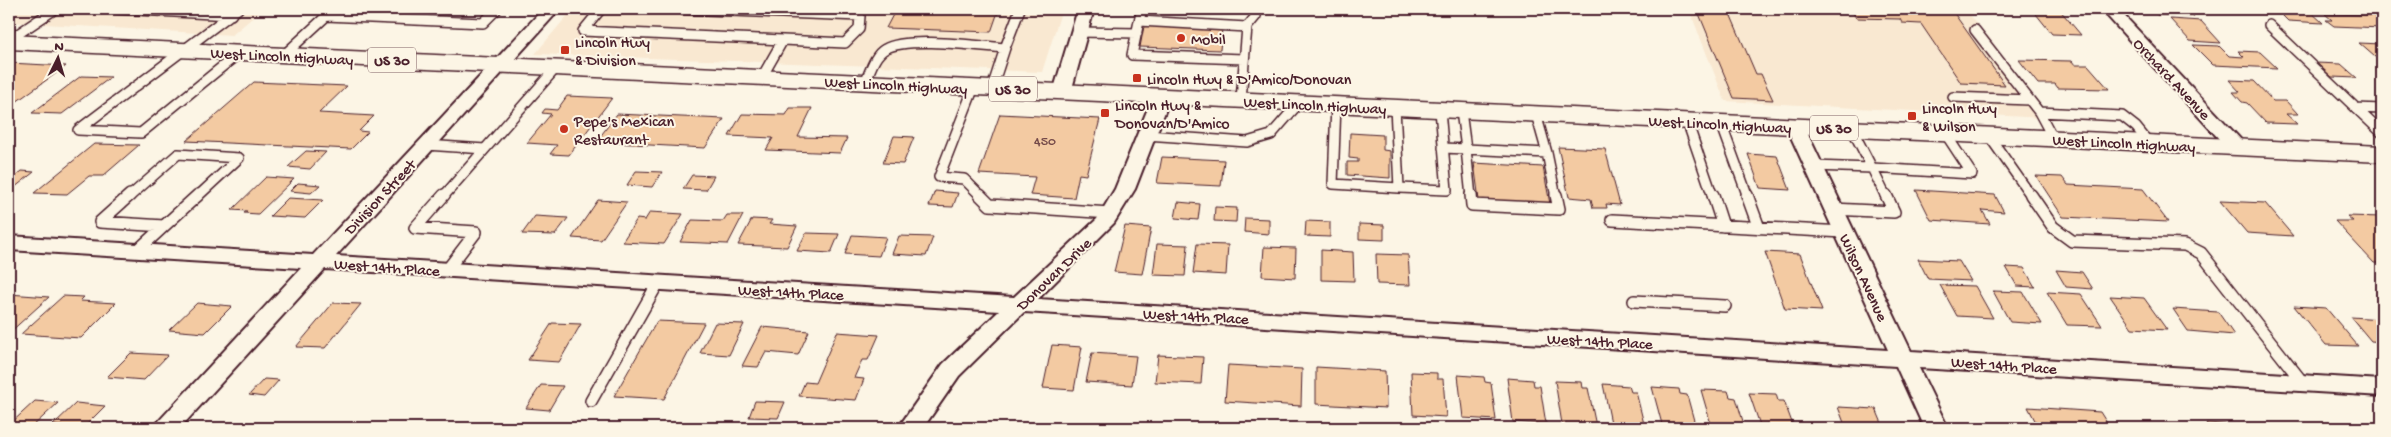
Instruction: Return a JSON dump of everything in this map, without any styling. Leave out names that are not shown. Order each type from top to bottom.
[{"type":"main road","name":"West Lincoln Highway","points":[[9,41],[1989,136],[2237,147],[2381,150]]},
{"type":"street","name":"Division Street","points":[[166,428],[552,9]]},
{"type":"street","points":[[1062,92],[1086,9]]},
{"type":"street","name":"Orchard Avenue","points":[[2110,9],[2237,147]]},
{"type":"street","name":"Donovan Drive","points":[[910,428],[951,370],[1104,223],[1125,189],[1162,96]]},
{"type":"street","name":"Wilson Avenue","points":[[1795,126],[1936,428]]},
{"type":"street","name":"West 14th Place","points":[[9,243],[2382,388]]},
{"type":"lane","points":[[9,41],[55,9]]},
{"type":"lane","points":[[118,9],[231,15]]},
{"type":"lane","points":[[238,9],[78,130],[141,134],[239,53]]},
{"type":"lane","points":[[284,55],[334,9]]},
{"type":"lane","points":[[326,16],[483,23],[497,9]]},
{"type":"lane","points":[[601,9],[583,31],[846,43],[859,29],[860,16],[680,9]]},
{"type":"lane","points":[[1020,9],[1004,48],[939,177],[964,179],[990,205],[1110,213]]},
{"type":"lane","points":[[1142,9],[1132,55],[1244,59]]},
{"type":"lane","points":[[1241,100],[1247,27],[1256,16],[1257,9]]},
{"type":"lane","points":[[1139,21],[1247,27]]},
{"type":"lane","points":[[2270,25],[2356,108],[2381,150]]},
{"type":"lane","points":[[1975,30],[2039,112],[2053,138]]},
{"type":"lane","points":[[1079,32],[1137,33]]},
{"type":"lane","points":[[762,77],[783,40]]},
{"type":"lane","points":[[865,82],[884,49],[890,46],[910,44],[1004,48]]},
{"type":"lane","points":[[447,270],[476,232],[415,228],[556,68]]},
{"type":"lane","points":[[1953,97],[2029,100]]},
{"type":"lane","points":[[1146,135],[1247,142],[1271,135],[1299,103]]},
{"type":"lane","points":[[1336,104],[1333,184],[1399,188],[1447,190],[1443,148],[1450,110]]},
{"type":"lane","points":[[1395,107],[1399,188]]},
{"type":"lane","points":[[2356,108],[2382,109]]},
{"type":"lane","points":[[1450,110],[1466,149],[1472,205],[1559,209],[1536,114]]},
{"type":"lane","points":[[2039,112],[2122,116],[2136,127],[2149,143]]},
{"type":"lane","points":[[1687,121],[1723,226]]},
{"type":"lane","points":[[1721,123],[1759,228]]},
{"type":"lane","points":[[1833,209],[1894,212],[1852,129]]},
{"type":"lane","points":[[1813,166],[1972,174],[1945,133]]},
{"type":"lane","points":[[1989,136],[2053,227],[2072,241],[2185,245],[2201,253],[2302,383]]},
{"type":"lane","points":[[426,145],[484,148]]},
{"type":"lane","points":[[1443,148],[1546,153]]},
{"type":"lane","points":[[137,251],[165,226],[212,182],[239,158],[178,154],[100,222],[165,226]]},
{"type":"lane","points":[[1612,220],[1844,232]]},
{"type":"lane","points":[[591,401],[658,283]]},
{"type":"lane","points":[[1634,302],[1725,306]]},
{"type":"shaded area","points":[[9,9],[263,9],[232,35],[9,22]]},
{"type":"shaded area","points":[[573,9],[1062,9],[1042,72],[535,54]]},
{"type":"shaded area","points":[[1689,9],[1966,9],[2043,118],[1725,101]]},
{"type":"building","points":[[896,9],[999,9],[991,32],[886,28]]},
{"type":"building","points":[[1697,9],[1728,9],[1756,74],[1761,74],[1773,100],[1734,98]]},
{"type":"building","points":[[1851,9],[1951,9],[2005,85],[1961,83],[1921,24],[1902,23],[1900,19],[1856,18]]},
{"type":"building","points":[[2032,9],[2059,9],[2081,35],[2052,34]]},
{"type":"building","points":[[2152,9],[2186,9],[2194,16],[2157,15]]},
{"type":"building","points":[[2276,9],[2310,11],[2323,23],[2288,21]]},
{"type":"building","points":[[2325,14],[2373,15],[2382,23],[2382,28],[2334,26],[2326,20],[2332,20]]},
{"type":"building","points":[[2170,19],[2201,21],[2221,43],[2190,41]]},
{"type":"building","name":"Mobil","points":[[1144,26],[1222,29],[1220,50],[1140,47]]},
{"type":"building","points":[[2359,43],[2382,44],[2382,57],[2375,57]]},
{"type":"building","points":[[2193,45],[2219,46],[2229,56],[2244,57],[2238,51],[2260,52],[2277,68],[2213,65]]},
{"type":"building","points":[[2019,60],[2072,61],[2075,65],[2088,65],[2109,89],[2058,88],[2055,84],[2038,84]]},
{"type":"building","points":[[9,63],[66,66],[9,107]]},
{"type":"building","points":[[2316,63],[2341,64],[2357,78],[2332,77]]},
{"type":"building","points":[[81,76],[111,77],[62,114],[32,113]]},
{"type":"building","points":[[2229,80],[2254,81],[2273,101],[2286,101],[2298,114],[2286,114],[2297,124],[2266,123],[2247,103],[2242,102],[2233,92],[2240,92]]},
{"type":"building","points":[[254,82],[347,86],[319,113],[374,116],[359,131],[368,132],[351,149],[186,141]]},
{"type":"building","name":"Pepe's Mexican Restaurant","points":[[567,96],[612,98],[569,155],[550,154],[557,145],[527,143],[551,114],[542,113],[545,109],[557,110]]},
{"type":"building","points":[[790,108],[812,108],[798,137],[847,138],[840,153],[766,150],[773,138],[729,136],[742,114],[786,115]]},
{"type":"building","points":[[617,114],[724,119],[705,148],[596,142]]},
{"type":"building","points":[[1000,114],[1100,119],[1086,175],[1079,174],[1074,198],[1030,195],[1035,177],[979,174]]},
{"type":"building","points":[[1350,133],[1383,135],[1383,150],[1390,151],[1390,178],[1347,175],[1347,162],[1358,162],[1358,159],[1349,158]]},
{"type":"building","points":[[894,136],[914,137],[903,164],[883,163]]},
{"type":"building","points":[[94,144],[139,145],[103,176],[89,176],[67,194],[34,193]]},
{"type":"building","points":[[1558,147],[1605,149],[1620,205],[1606,204],[1607,208],[1593,208],[1591,199],[1569,197]]},
{"type":"building","points":[[306,151],[326,152],[310,169],[288,167]]},
{"type":"building","points":[[1748,154],[1777,156],[1790,190],[1760,188]]},
{"type":"building","points":[[1162,157],[1224,160],[1221,186],[1157,183]]},
{"type":"building","points":[[1474,163],[1543,167],[1550,204],[1479,200]]},
{"type":"building","points":[[22,171],[34,172],[9,192],[9,176],[16,176]]},
{"type":"building","points":[[636,171],[662,172],[652,187],[627,185]]},
{"type":"building","points":[[692,175],[714,176],[706,190],[683,189]]},
{"type":"building","points":[[2036,176],[2062,177],[2068,185],[2143,189],[2168,222],[2063,217]]},
{"type":"building","points":[[266,177],[294,179],[258,214],[232,210]]},
{"type":"building","points":[[298,183],[320,185],[311,193],[290,191]]},
{"type":"building","points":[[1916,190],[1995,195],[2004,212],[1982,210],[1990,224],[1931,220]]},
{"type":"building","points":[[935,191],[958,193],[953,207],[929,206]]},
{"type":"building","points":[[288,198],[323,200],[305,218],[270,216]]},
{"type":"building","points":[[598,200],[627,202],[601,240],[572,238]]},
{"type":"building","points":[[2220,201],[2265,203],[2293,236],[2247,233]]},
{"type":"building","points":[[1178,202],[1200,204],[1198,220],[1175,218]]},
{"type":"building","points":[[1215,207],[1237,208],[1236,222],[1214,221]]},
{"type":"building","points":[[650,212],[683,214],[664,244],[622,242],[637,219],[645,220]]},
{"type":"building","points":[[727,215],[743,215],[728,244],[680,242],[692,220],[723,221]]},
{"type":"building","points":[[535,216],[568,218],[555,235],[522,234]]},
{"type":"building","points":[[2347,216],[2382,217],[2382,263],[2374,263],[2335,221],[2353,221]]},
{"type":"building","points":[[1245,218],[1269,219],[1269,234],[1244,232]]},
{"type":"building","points":[[752,219],[772,220],[769,224],[797,226],[787,247],[738,245]]},
{"type":"building","points":[[1306,221],[1330,222],[1330,237],[1305,236]]},
{"type":"building","points":[[1359,224],[1384,225],[1384,240],[1359,239]]},
{"type":"building","points":[[1125,226],[1151,228],[1142,274],[1114,272]]},
{"type":"building","points":[[806,233],[839,234],[831,253],[797,251]]},
{"type":"building","points":[[852,235],[886,237],[879,256],[845,254]]},
{"type":"building","points":[[899,236],[933,237],[926,256],[892,254]]},
{"type":"building","points":[[1157,244],[1188,245],[1185,276],[1153,275]]},
{"type":"building","points":[[1197,244],[1228,245],[1226,275],[1193,273]]},
{"type":"building","points":[[1264,247],[1296,248],[1295,278],[1262,276]]},
{"type":"building","points":[[1321,250],[1353,252],[1354,281],[1321,280]]},
{"type":"building","points":[[1765,252],[1800,254],[1822,311],[1785,309]]},
{"type":"building","points":[[1376,254],[1408,255],[1410,285],[1377,284]]},
{"type":"building","points":[[1918,259],[1959,261],[1971,281],[1928,279]]},
{"type":"building","points":[[2006,267],[2024,268],[2035,287],[2017,286]]},
{"type":"building","points":[[2056,270],[2082,272],[2093,289],[2066,287]]},
{"type":"building","points":[[1940,285],[1975,286],[1993,318],[1957,316]]},
{"type":"building","points":[[1993,291],[2023,292],[2042,324],[2010,322]]},
{"type":"building","points":[[2047,292],[2081,294],[2102,326],[2067,325]]},
{"type":"building","points":[[9,294],[49,297],[9,333]]},
{"type":"building","points":[[63,296],[84,297],[80,301],[116,303],[81,338],[21,334]]},
{"type":"building","points":[[2110,296],[2144,298],[2167,330],[2132,328]]},
{"type":"building","points":[[197,303],[232,306],[205,333],[169,330]]},
{"type":"building","points":[[333,303],[361,304],[325,348],[296,347]]},
{"type":"building","points":[[2294,306],[2326,308],[2358,346],[2326,345]]},
{"type":"building","points":[[2173,309],[2218,312],[2234,335],[2188,331]]},
{"type":"building","points":[[2351,317],[2382,319],[2382,342],[2371,341]]},
{"type":"building","points":[[657,321],[704,323],[664,399],[614,396]]},
{"type":"building","points":[[552,323],[581,324],[559,362],[528,360]]},
{"type":"building","points":[[715,323],[744,324],[729,355],[700,353]]},
{"type":"building","points":[[762,327],[809,331],[798,355],[766,352],[758,367],[742,366]]},
{"type":"building","points":[[837,332],[879,335],[868,360],[862,360],[854,378],[864,379],[856,400],[799,396],[805,382],[815,383]]},
{"type":"building","points":[[1052,345],[1082,347],[1074,390],[1043,388]]},
{"type":"building","points":[[131,353],[168,355],[144,380],[107,377]]},
{"type":"building","points":[[1092,353],[1136,356],[1132,385],[1086,382]]},
{"type":"building","points":[[1158,355],[1203,357],[1201,384],[1155,382]]},
{"type":"building","points":[[1228,365],[1302,369],[1301,406],[1225,401]]},
{"type":"building","points":[[1316,367],[1385,371],[1386,408],[1316,404]]},
{"type":"building","points":[[1411,372],[1437,373],[1437,379],[1443,379],[1446,417],[1413,415]]},
{"type":"building","points":[[1458,375],[1484,377],[1485,382],[1491,383],[1496,420],[1463,418]]},
{"type":"building","points":[[1507,378],[1533,380],[1534,386],[1540,386],[1546,424],[1513,422]]},
{"type":"building","points":[[264,379],[279,380],[264,397],[249,395]]},
{"type":"building","points":[[1555,381],[1581,382],[1582,388],[1588,388],[1596,426],[1562,424]]},
{"type":"building","points":[[1603,384],[1629,386],[1631,392],[1636,392],[1645,428],[1612,428]]},
{"type":"building","points":[[541,385],[563,386],[549,410],[526,408]]},
{"type":"building","points":[[1652,387],[1679,389],[1680,394],[1687,395],[1696,428],[1663,428]]},
{"type":"building","points":[[1701,390],[1728,391],[1730,397],[1736,398],[1745,428],[1712,428]]},
{"type":"building","points":[[1749,393],[1776,394],[1778,401],[1784,401],[1794,428],[1761,428]]},
{"type":"building","points":[[35,401],[58,403],[31,428],[9,428],[9,425]]},
{"type":"building","points":[[755,401],[785,402],[778,418],[749,417]]},
{"type":"building","points":[[76,403],[105,406],[83,428],[53,425]]},
{"type":"building","points":[[1838,407],[1876,409],[1884,428],[1846,428]]},
{"type":"building","points":[[2028,407],[2100,412],[2110,428],[2039,428]]},
{"type":"building","points":[[2206,423],[2240,425],[2243,428],[2209,428]]},
{"type":"place","name":"Mobil","points":[[1181,38]]},
{"type":"place","name":"Lincoln Hwy & Division","points":[[565,50]]},
{"type":"place","name":"Lincoln Hwy & D'Amico/Donovan","points":[[1137,78]]},
{"type":"place","name":"Lincoln Hwy & Donovan/D'Amico","points":[[1105,113]]},
{"type":"place","name":"Lincoln Hwy & Wilson","points":[[1912,116]]},
{"type":"place","name":"Pepe's Mexican Restaurant","points":[[564,129]]}]
